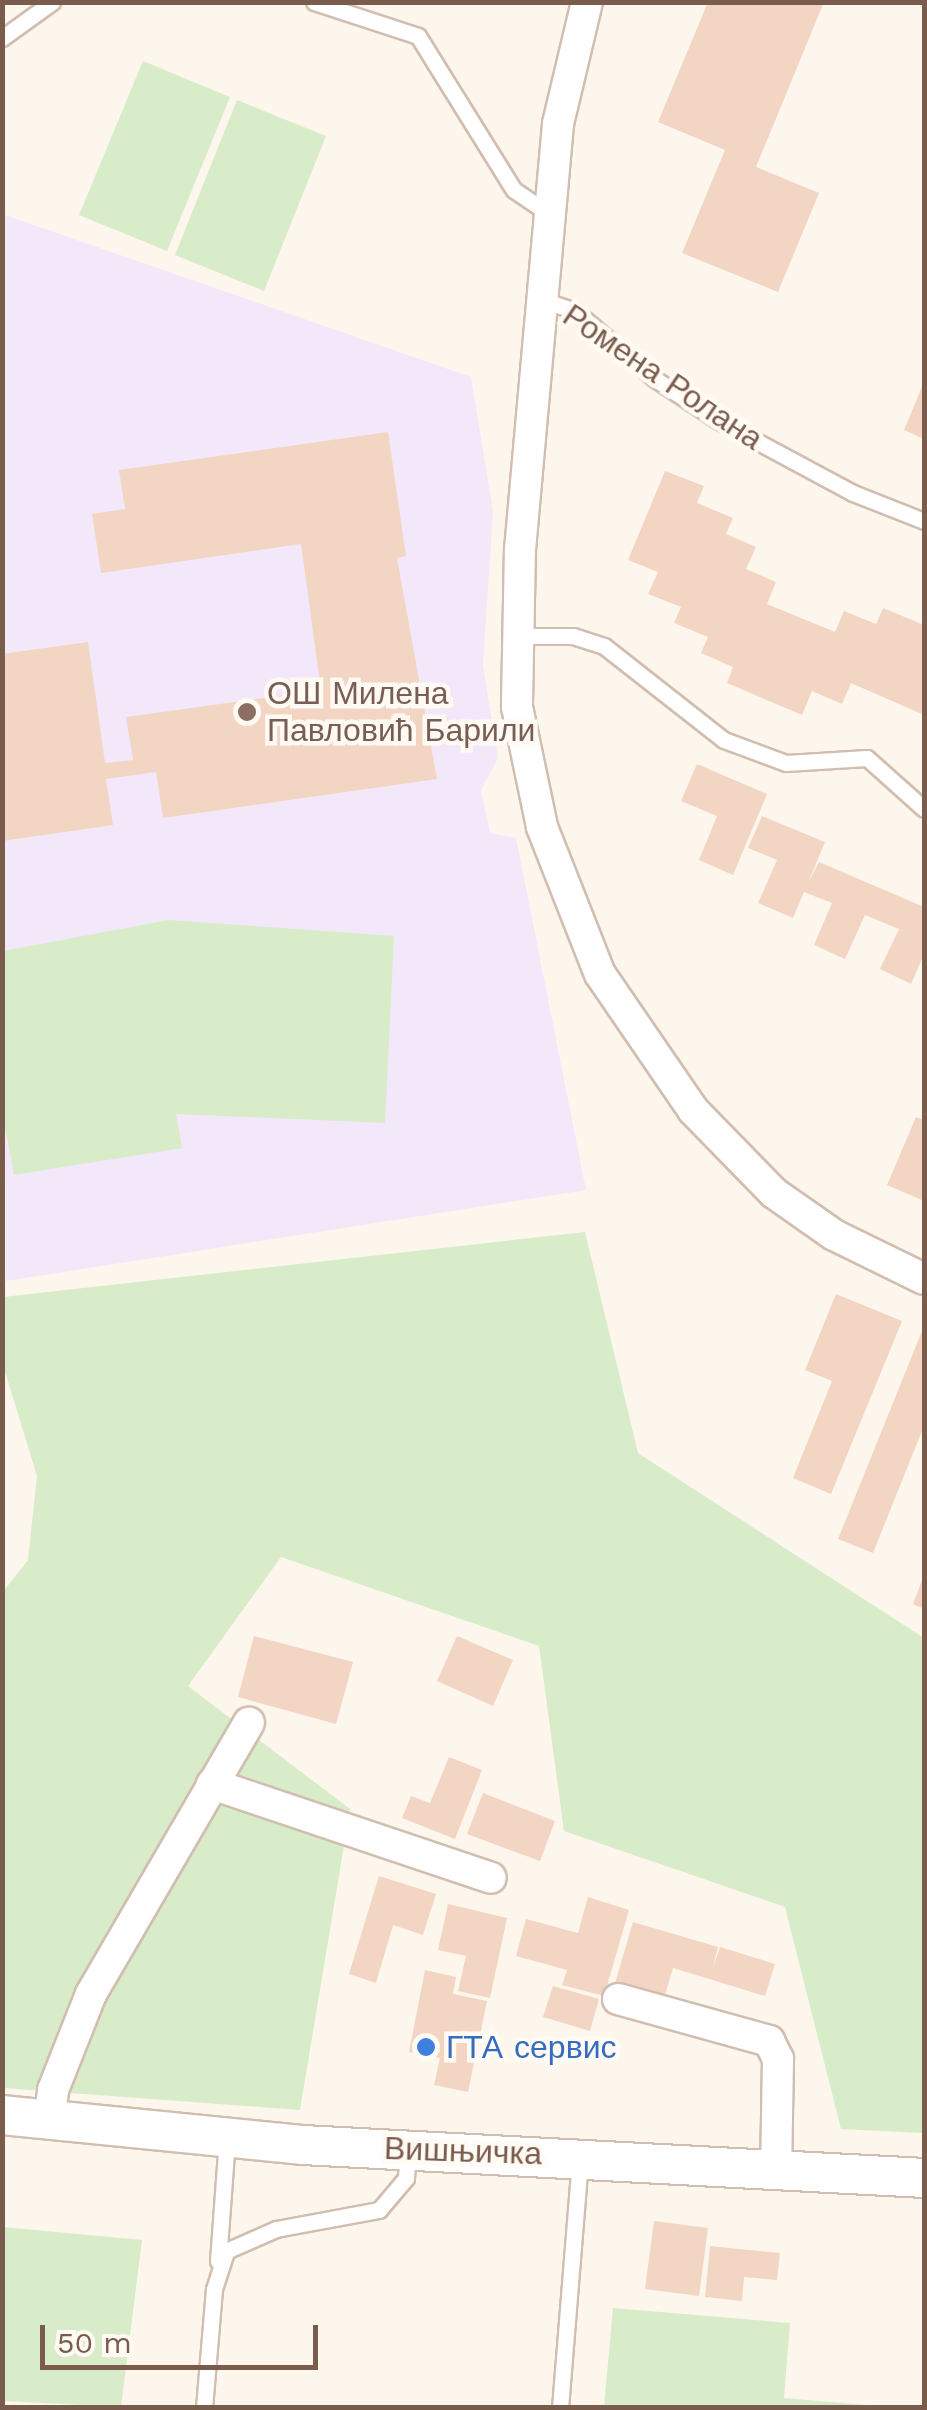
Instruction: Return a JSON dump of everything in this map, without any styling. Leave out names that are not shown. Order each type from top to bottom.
[{"type":"street","points":[[542,300],[548,213],[568,67],[587,2]]},
{"type":"street","name":"Ромена Ролана","points":[[542,300],[516,636],[517,706],[542,827],[586,944],[619,1006],[693,1110],[774,1193],[834,1234],[924,1279]]},
{"type":"street","points":[[48,2120],[53,2090],[91,1994],[249,1723]]},
{"type":"street","points":[[212,1784],[491,1878]]},
{"type":"street","points":[[618,1999],[769,2041],[778,2059],[776,2170]]},
{"type":"street","name":"Вишњичка","points":[[2,2116],[227,2138],[924,2178]]},
{"type":"lane","points":[[2,38],[52,2]]},
{"type":"lane","points":[[314,2],[418,36],[514,190],[548,213]]},
{"type":"lane","name":"Ромена Ролана","points":[[542,300],[574,310],[655,379],[717,420],[853,493],[924,521]]},
{"type":"lane","points":[[516,636],[574,636],[604,646],[724,740],[786,763],[866,758],[924,809]]},
{"type":"lane","points":[[204,2408],[227,2138]]},
{"type":"lane","points":[[217,2270],[226,2251],[243,2239],[379,2210],[406,2178],[408,2148]]},
{"type":"lane","points":[[560,2408],[580,2156]]},
{"type":"shaded area","name":"ОШ Милена Павловић Барили","points":[[2,214],[471,377],[493,511],[483,666],[498,758],[481,790],[490,833],[516,838],[586,1190],[6,1281]]},
{"type":"green space","points":[[143,61],[230,97],[167,251],[79,215]]},
{"type":"green space","points":[[237,100],[326,136],[264,291],[175,255]]},
{"type":"green space","points":[[169,920],[394,936],[385,1123],[176,1114],[182,1148],[14,1175],[3,1116],[3,951]]},
{"type":"green space","points":[[585,1232],[638,1453],[924,1638],[924,2133],[841,2129],[785,1907],[564,1831],[539,1646],[281,1557],[188,1686],[350,1809],[300,2110],[3,2088],[2,1593],[28,1560],[37,1476],[3,1365],[3,1297]]},
{"type":"green space","points":[[3,2227],[142,2240],[121,2407],[3,2401]]},
{"type":"green space","points":[[613,2308],[790,2323],[784,2398],[889,2407],[604,2407]]},
{"type":"building","points":[[708,2],[824,2],[756,167],[819,193],[778,292],[682,253],[725,150],[658,122]]},
{"type":"building","points":[[924,382],[924,439],[904,430]]},
{"type":"building","points":[[388,432],[406,556],[397,558],[437,779],[163,818],[156,772],[106,779],[113,825],[2,841],[2,654],[88,642],[105,763],[133,760],[126,717],[321,690],[301,544],[101,573],[92,514],[125,509],[119,470]]},
{"type":"building","points":[[665,471],[704,486],[697,503],[733,518],[726,534],[756,547],[746,569],[776,582],[767,604],[835,632],[844,611],[876,624],[883,608],[924,625],[924,715],[851,683],[842,704],[812,691],[802,715],[727,683],[733,667],[701,653],[708,637],[674,623],[681,607],[648,594],[658,572],[628,560]]},
{"type":"building","points":[[697,764],[767,794],[733,875],[699,860],[717,816],[681,801]]},
{"type":"building","points":[[762,816],[825,842],[808,883],[819,862],[924,907],[924,954],[911,984],[880,969],[899,929],[865,915],[845,959],[814,945],[832,903],[804,892],[793,918],[758,903],[777,860],[748,848]]},
{"type":"building","points":[[916,1117],[924,1120],[924,1201],[887,1185]]},
{"type":"building","points":[[836,1294],[902,1321],[831,1494],[793,1478],[832,1381],[805,1370]]},
{"type":"building","points":[[924,1326],[924,1426],[873,1553],[838,1539]]},
{"type":"building","points":[[924,1575],[924,1609],[913,1604]]},
{"type":"building","points":[[254,1636],[353,1662],[336,1724],[238,1697]]},
{"type":"building","points":[[457,1636],[513,1660],[493,1706],[437,1681]]},
{"type":"building","points":[[449,1757],[482,1770],[455,1839],[402,1818],[411,1796],[430,1803]]},
{"type":"building","points":[[483,1793],[555,1821],[540,1861],[467,1834]]},
{"type":"building","points":[[379,1876],[436,1894],[423,1935],[393,1925],[376,1983],[349,1974]]},
{"type":"building","points":[[588,1897],[629,1910],[604,1996],[562,1985],[567,1970],[516,1956],[526,1919],[578,1933]]},
{"type":"building","points":[[448,1904],[507,1918],[490,1998],[458,1991],[466,1956],[438,1950]]},
{"type":"building","points":[[633,1922],[718,1947],[713,1968],[720,1947],[775,1964],[765,1996],[673,1968],[664,1998],[615,1983]]},
{"type":"building","points":[[425,1970],[456,1977],[453,1994],[487,2001],[468,2092],[434,2085],[440,2058],[409,2052]]},
{"type":"building","points":[[553,1986],[599,1999],[590,2031],[543,2017]]},
{"type":"building","points":[[654,2221],[708,2228],[699,2296],[645,2289]]},
{"type":"building","points":[[710,2246],[780,2253],[777,2280],[744,2277],[742,2301],[705,2297]]},
{"type":"place","name":"ОШ Милена Павловић Барили","points":[[247,712]]},
{"type":"place","name":"ГТА сервис","points":[[426,2047]]}]
